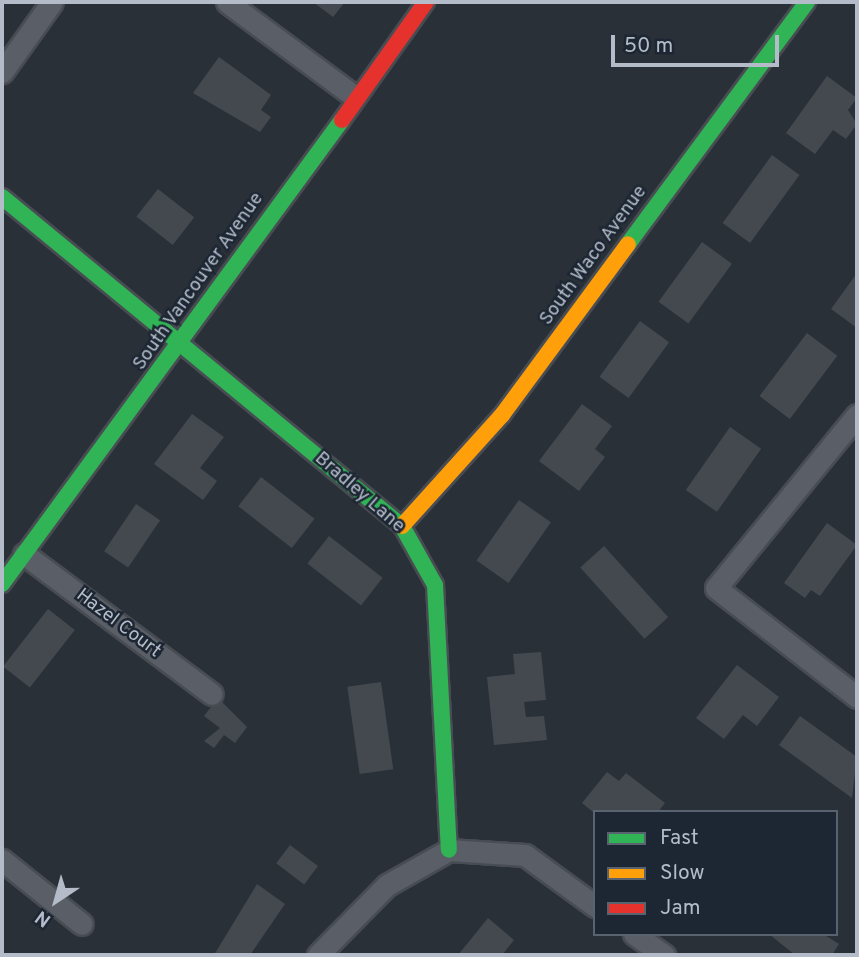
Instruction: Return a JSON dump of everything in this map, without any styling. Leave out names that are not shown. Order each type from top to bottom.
[{"type":"street","points":[[2,72],[52,2]]},
{"type":"street","points":[[227,2],[354,96]]},
{"type":"street","name":"South Vancouver Avenue","points":[[2,584],[182,345],[354,96],[426,2]]},
{"type":"street","name":"South Waco Avenue","points":[[402,526],[502,415],[807,2]]},
{"type":"street","name":"Bradley Lane","points":[[2,197],[402,526],[435,585],[449,850]]},
{"type":"street","points":[[857,415],[716,588],[857,697]]},
{"type":"street","name":"Hazel Court","points":[[24,554],[212,694]]},
{"type":"street","points":[[318,955],[387,886],[449,850],[524,855],[593,905]]},
{"type":"street","points":[[2,860],[82,924]]},
{"type":"street","points":[[637,936],[664,955]]},
{"type":"building","points":[[313,2],[345,2],[333,17]]},
{"type":"building","points":[[219,57],[271,95],[261,110],[271,117],[260,132],[193,93]]},
{"type":"building","points":[[827,76],[857,98],[848,110],[857,124],[846,139],[833,130],[815,154],[786,133]]},
{"type":"building","points":[[772,155],[800,175],[750,243],[723,223]]},
{"type":"building","points":[[158,189],[194,217],[173,245],[136,217]]},
{"type":"building","points":[[702,242],[732,264],[688,324],[659,302]]},
{"type":"building","points":[[857,273],[857,328],[831,309]]},
{"type":"building","points":[[640,321],[669,342],[629,398],[599,377]]},
{"type":"building","points":[[807,333],[837,356],[790,419],[759,396]]},
{"type":"building","points":[[582,404],[612,426],[595,449],[605,457],[579,491],[539,461]]},
{"type":"building","points":[[192,414],[224,437],[200,468],[217,481],[203,500],[154,464]]},
{"type":"building","points":[[730,427],[761,449],[717,512],[686,490]]},
{"type":"building","points":[[261,477],[315,519],[292,548],[238,506]]},
{"type":"building","points":[[519,500],[551,522],[509,583],[477,561]]},
{"type":"building","points":[[136,504],[160,520],[128,567],[104,551]]},
{"type":"building","points":[[827,523],[857,545],[820,596],[811,590],[805,598],[784,583]]},
{"type":"building","points":[[329,536],[383,578],[361,605],[307,564]]},
{"type":"building","points":[[604,546],[668,617],[644,639],[580,567]]},
{"type":"building","points":[[48,609],[75,630],[30,687],[3,667]]},
{"type":"building","points":[[541,652],[546,700],[524,702],[526,717],[544,716],[547,740],[494,745],[487,677],[515,674],[513,654]]},
{"type":"building","points":[[737,665],[779,697],[757,726],[743,715],[724,739],[696,718]]},
{"type":"building","points":[[381,682],[393,769],[360,774],[347,687]]},
{"type":"building","points":[[218,698],[247,727],[235,743],[224,735],[214,748],[204,741],[220,728],[204,716]]},
{"type":"building","points":[[800,716],[857,757],[852,798],[779,745]]},
{"type":"building","points":[[607,772],[619,781],[626,773],[665,803],[660,810],[593,812],[582,803]]},
{"type":"building","points":[[290,845],[318,866],[304,884],[276,863]]},
{"type":"building","points":[[257,884],[285,904],[250,955],[214,955]]},
{"type":"building","points":[[488,918],[514,940],[502,955],[458,955]]},
{"type":"building","points":[[771,936],[826,936],[839,944],[832,955],[795,955]]},
{"type":"traffic: fast","points":[[628,244],[807,2]]},
{"type":"traffic: fast","points":[[2,584],[342,120]]},
{"type":"traffic: fast","points":[[2,197],[402,526],[435,585],[449,850]]},
{"type":"traffic: slow","points":[[402,526],[502,415],[628,244]]},
{"type":"traffic: jam","points":[[342,120],[426,2]]}]
